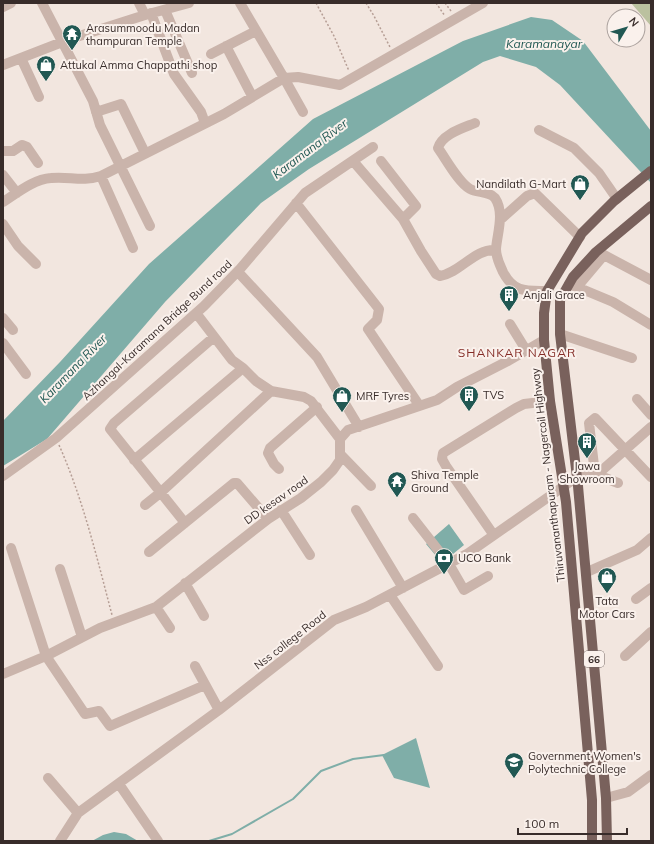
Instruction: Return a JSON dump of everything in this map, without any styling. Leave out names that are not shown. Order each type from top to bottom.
[{"type":"main road","name":"Thiruvananthapuram - Nagercoil Highway","points":[[592,841],[592,800],[570,545],[550,401],[544,340],[544,313],[547,291],[580,237],[616,200],[651,171]]},
{"type":"main road","points":[[577,477],[560,334],[560,300],[573,286],[573,277],[596,252],[651,206]]},
{"type":"main road","name":"66","points":[[577,477],[606,798],[606,841]]},
{"type":"street","points":[[3,7],[11,3]]},
{"type":"street","points":[[42,3],[93,101],[100,124],[150,226]]},
{"type":"street","points":[[139,3],[148,14],[174,74],[201,112],[205,123]]},
{"type":"street","points":[[3,65],[62,42],[148,14],[189,3]]},
{"type":"street","points":[[240,3],[303,112]]},
{"type":"street","points":[[3,202],[32,184],[50,178],[80,180],[101,176],[205,123],[284,78],[298,77],[340,85],[483,3]]},
{"type":"street","points":[[165,10],[192,73]]},
{"type":"street","points":[[211,54],[256,31]]},
{"type":"street","points":[[226,46],[252,96]]},
{"type":"street","points":[[21,58],[39,97]]},
{"type":"street","points":[[96,112],[121,104],[145,153]]},
{"type":"street","points":[[475,123],[451,134],[438,148],[469,189],[493,196],[496,200],[500,220],[496,250],[498,261],[507,278],[517,289],[528,292],[547,291]]},
{"type":"street","points":[[539,130],[574,148],[599,173],[616,200]]},
{"type":"street","points":[[3,151],[13,151],[22,145],[27,147],[38,163]]},
{"type":"street","name":"Azhangal-Karamana Bridge Bund road","points":[[3,476],[56,438],[196,313],[238,272],[305,193],[373,147]]},
{"type":"street","points":[[353,161],[403,219],[436,274],[440,276],[453,271],[490,250],[496,250]]},
{"type":"street","points":[[382,161],[416,206],[403,219]]},
{"type":"street","points":[[3,174],[17,193]]},
{"type":"street","points":[[101,176],[133,248]]},
{"type":"street","points":[[500,220],[527,196],[535,193],[580,237]]},
{"type":"street","points":[[296,203],[380,310],[377,320],[368,329],[419,405]]},
{"type":"street","points":[[3,224],[18,246],[36,264]]},
{"type":"street","points":[[651,280],[604,255],[573,286],[613,302],[651,325]]},
{"type":"street","points":[[238,272],[317,357],[359,427]]},
{"type":"street","points":[[196,313],[232,360],[243,368],[256,381],[271,391],[304,397],[317,407],[340,439],[341,455],[371,486]]},
{"type":"street","points":[[3,318],[13,330]]},
{"type":"street","points":[[510,324],[526,350]]},
{"type":"street","points":[[560,334],[632,358]]},
{"type":"street","points":[[185,523],[110,429],[114,423],[214,337]]},
{"type":"street","points":[[340,439],[348,430],[437,400],[457,387],[508,361],[544,340]]},
{"type":"street","points":[[3,343],[26,374]]},
{"type":"street","points":[[134,460],[243,368]]},
{"type":"street","points":[[145,505],[271,391]]},
{"type":"street","points":[[637,399],[651,415]]},
{"type":"street","points":[[493,534],[446,466],[442,458],[443,453],[524,404],[550,401]]},
{"type":"street","points":[[279,469],[274,464],[268,453],[270,448],[317,407]]},
{"type":"street","points":[[595,474],[589,423],[595,418],[651,476]]},
{"type":"street","points":[[577,477],[600,472],[651,427]]},
{"type":"street","name":"DD kesav road","points":[[3,674],[46,656],[82,637],[156,607],[268,519],[321,482],[333,470],[341,455]]},
{"type":"street","points":[[595,474],[618,483]]},
{"type":"street","name":"Nss college Road","points":[[60,841],[78,813],[219,710],[334,620],[403,588],[449,564],[577,477]]},
{"type":"street","points":[[149,552],[234,483],[237,483],[268,519]]},
{"type":"street","points":[[281,510],[310,555]]},
{"type":"street","points":[[356,510],[403,588]]},
{"type":"street","points":[[413,518],[449,564],[464,590],[488,576]]},
{"type":"street","points":[[586,572],[637,550],[651,538]]},
{"type":"street","points":[[11,548],[46,656],[85,714],[99,711],[110,726],[205,685]]},
{"type":"street","points":[[60,569],[82,637]]},
{"type":"street","points":[[185,583],[204,616]]},
{"type":"street","points":[[636,599],[651,588]]},
{"type":"street","points":[[390,594],[438,666]]},
{"type":"street","points":[[156,607],[170,628]]},
{"type":"street","points":[[625,656],[651,632]]},
{"type":"street","points":[[195,666],[219,710]]},
{"type":"street","points":[[606,798],[628,792],[651,775]]},
{"type":"street","points":[[48,778],[78,813]]},
{"type":"street","points":[[118,784],[158,841]]},
{"type":"path","points":[[316,3],[341,51],[351,79]]},
{"type":"path","points":[[366,3],[394,53]]},
{"type":"path","points":[[436,3],[452,20]]},
{"type":"path","points":[[445,3],[452,20]]},
{"type":"path","points":[[56,438],[68,464],[88,525],[114,623]]},
{"type":"green space","points":[[631,3],[651,3],[651,26],[646,20],[646,8],[635,8]]},
{"type":"water","name":"Karamanayar","points":[[531,17],[552,20],[583,41],[651,131],[651,183],[560,85],[536,67],[500,56],[483,62],[309,169],[261,203],[165,302],[47,439],[3,466],[3,421],[60,362],[149,264],[313,119],[463,41]]},
{"type":"water","points":[[449,524],[464,545],[442,563],[426,544]]},
{"type":"water","points":[[416,738],[430,788],[394,778],[382,755]]},
{"type":"water","points":[[114,832],[126,834],[138,841],[92,841],[103,835]]},
{"type":"waterway","points":[[209,841],[232,834],[293,799],[321,771],[353,759],[384,755]]},
{"type":"place","name":"Arasummoodu Madan thampuran Temple","points":[[72,51]]},
{"type":"place","name":"Attukal Amma Chappathi shop","points":[[46,82]]},
{"type":"place","name":"Nandilath G-Mart","points":[[580,201]]},
{"type":"place","name":"Anjali Grace","points":[[509,312]]},
{"type":"place","name":"TVS","points":[[469,412]]},
{"type":"place","name":"MRF Tyres","points":[[342,413]]},
{"type":"place","name":"Jawa Showroom","points":[[587,459]]},
{"type":"place","name":"Shiva Temple Ground","points":[[397,498]]},
{"type":"place","name":"UCO Bank","points":[[444,575]]},
{"type":"place","name":"Tata Motor Cars","points":[[607,594]]},
{"type":"place","name":"Government Women's Polytechnic College","points":[[514,779]]},
{"type":"district","name":"SHANKAR NAGAR","points":[[517,353]]},
{"type":"water label","name":"Karamana River","points":[[310,149]]},
{"type":"water label","name":"Karamana River","points":[[73,369]]}]
